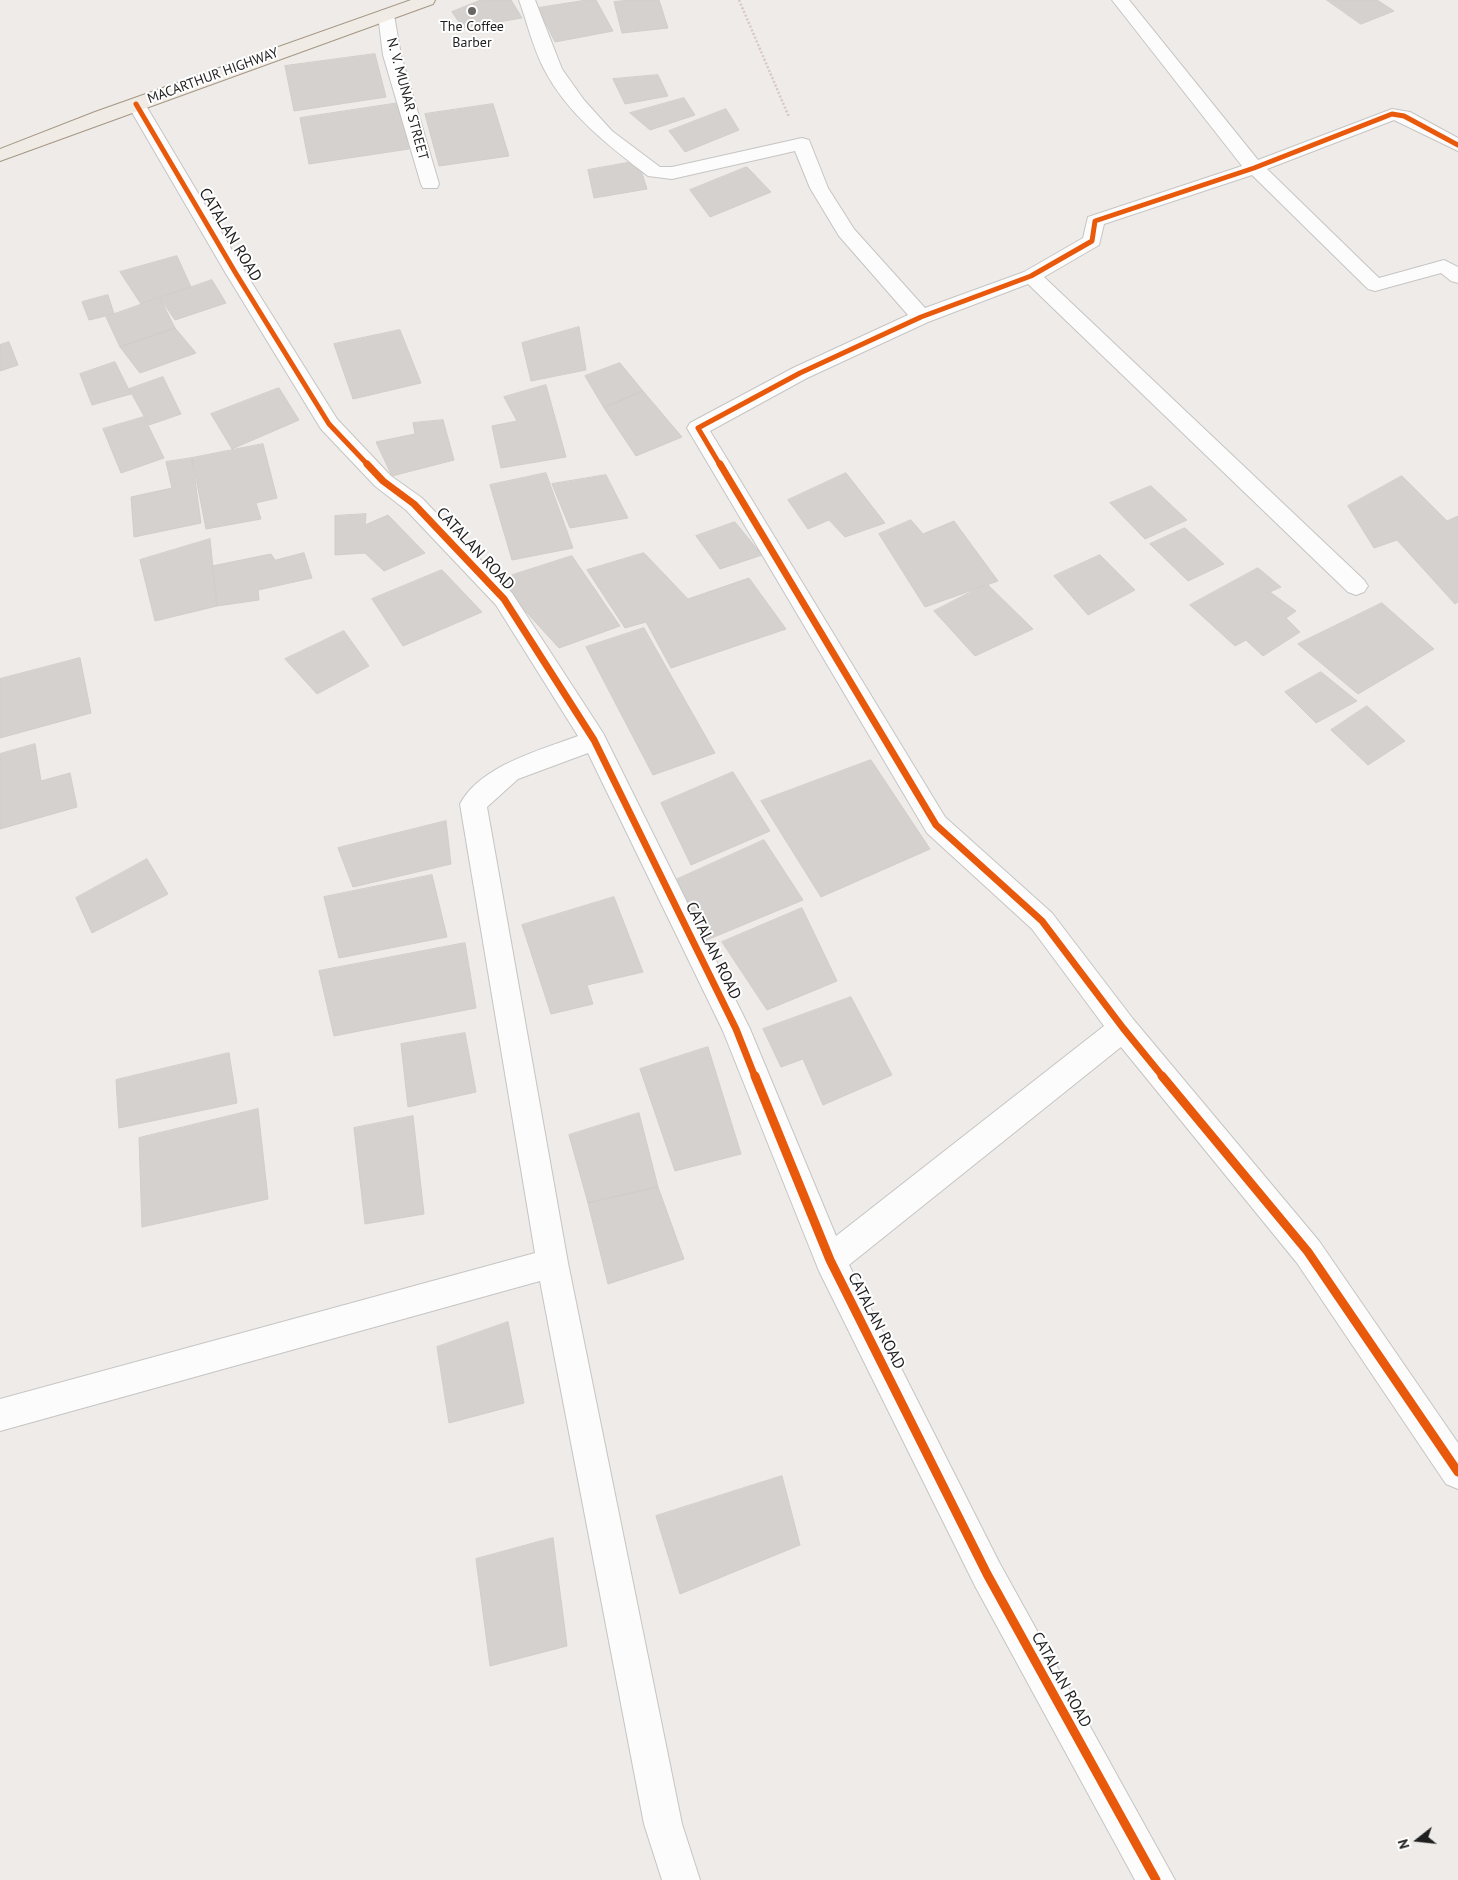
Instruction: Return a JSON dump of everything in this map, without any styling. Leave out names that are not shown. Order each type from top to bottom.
[{"type":"main road","name":"MACARTHUR HIGHWAY","points":[[0,155],[395,8],[427,0]]},
{"type":"street","points":[[527,0],[553,69],[578,104],[606,135],[655,172],[672,174],[802,144],[819,188],[846,232],[921,317]]},
{"type":"street","points":[[1120,0],[1242,156],[1375,285],[1444,266],[1458,277]]},
{"type":"street","name":"N. V. MUNAR STREET","points":[[395,8],[392,55],[430,184]]},
{"type":"street","name":"CATALAN ROAD","points":[[136,104],[329,424],[383,481],[414,504],[504,599],[594,740],[736,1029],[830,1260],[987,1574],[1156,1880]]},
{"type":"street","points":[[1458,145],[1404,116],[1392,114],[1254,168],[1095,221],[1092,241],[1031,276],[921,317],[800,373],[698,428],[936,826],[1042,921],[1123,1028],[1308,1252],[1458,1472]]},
{"type":"street","points":[[1031,276],[1356,586]]},
{"type":"street","points":[[594,740],[509,772],[473,804],[552,1263],[663,1824],[681,1880]]},
{"type":"street","points":[[830,1260],[1123,1028]]},
{"type":"street","points":[[0,1415],[552,1263]]},
{"type":"path","points":[[739,0],[766,67],[802,144]]},
{"type":"building","points":[[481,0],[511,0],[522,18],[463,28],[452,12]]},
{"type":"building","points":[[596,0],[613,31],[555,42],[538,8]]},
{"type":"building","points":[[659,0],[668,28],[622,33],[614,2]]},
{"type":"building","points":[[1327,0],[1377,0],[1394,11],[1361,24]]},
{"type":"building","points":[[375,54],[386,97],[294,111],[285,66]]},
{"type":"building","points":[[658,75],[668,96],[625,104],[613,79]]},
{"type":"building","points":[[684,98],[695,115],[650,130],[630,113]]},
{"type":"building","points":[[399,103],[409,149],[309,164],[300,118]]},
{"type":"building","points":[[493,104],[509,156],[439,166],[425,114]]},
{"type":"building","points":[[726,109],[739,130],[685,152],[669,131]]},
{"type":"building","points":[[638,161],[647,189],[594,198],[588,170]]},
{"type":"building","points":[[747,167],[771,192],[710,217],[690,190]]},
{"type":"building","points":[[177,256],[191,287],[141,304],[120,272]]},
{"type":"building","points":[[212,280],[226,303],[175,320],[160,298]]},
{"type":"building","points":[[108,295],[114,314],[89,320],[82,302]]},
{"type":"building","points":[[160,298],[175,328],[120,347],[106,317]]},
{"type":"building","points":[[579,327],[586,370],[531,381],[522,343]]},
{"type":"building","points":[[175,328],[196,353],[140,373],[120,347]]},
{"type":"building","points":[[400,330],[421,383],[353,399],[334,344]]},
{"type":"building","points":[[9,342],[18,365],[0,371],[0,345]]},
{"type":"building","points":[[115,362],[131,394],[92,405],[80,374]]},
{"type":"building","points":[[620,363],[643,391],[604,408],[585,376]]},
{"type":"building","points":[[163,377],[181,414],[149,425],[129,389]]},
{"type":"building","points":[[546,385],[566,457],[501,468],[492,426],[517,421],[504,397]]},
{"type":"building","points":[[279,388],[299,420],[232,449],[211,414]]},
{"type":"building","points":[[643,391],[682,437],[636,456],[604,408]]},
{"type":"building","points":[[144,417],[164,458],[121,473],[103,429]]},
{"type":"building","points":[[443,420],[454,460],[392,476],[376,442],[415,434],[413,423]]},
{"type":"building","points":[[263,444],[277,498],[256,503],[261,519],[206,529],[192,458]]},
{"type":"building","points":[[192,458],[201,523],[134,537],[131,497],[172,488],[166,462]]},
{"type":"building","points":[[546,473],[573,548],[512,560],[490,485]]},
{"type":"building","points":[[846,473],[885,523],[845,537],[829,520],[808,529],[788,500]]},
{"type":"building","points":[[606,475],[628,518],[570,528],[552,484]]},
{"type":"building","points":[[1402,476],[1447,521],[1458,516],[1458,602],[1455,604],[1397,540],[1374,548],[1348,506]]},
{"type":"building","points":[[1151,486],[1187,520],[1145,539],[1110,503]]},
{"type":"building","points":[[366,514],[365,525],[388,515],[425,553],[384,571],[365,553],[335,555],[335,516]]},
{"type":"building","points":[[911,520],[923,534],[954,521],[998,581],[925,607],[879,534]]},
{"type":"building","points":[[735,522],[762,555],[720,569],[696,536]]},
{"type":"building","points":[[1185,528],[1224,564],[1188,581],[1150,544]]},
{"type":"building","points":[[210,539],[217,606],[155,621],[140,560]]},
{"type":"building","points":[[304,553],[312,578],[258,590],[259,600],[217,606],[212,566],[271,554],[275,560]]},
{"type":"building","points":[[644,553],[688,599],[749,578],[786,629],[671,668],[646,622],[625,628],[587,570]]},
{"type":"building","points":[[1100,555],[1135,590],[1088,615],[1054,576]]},
{"type":"building","points":[[572,556],[620,626],[559,648],[497,580]]},
{"type":"building","points":[[1258,568],[1281,587],[1270,592],[1296,611],[1286,618],[1300,632],[1263,656],[1246,640],[1235,646],[1190,605]]},
{"type":"building","points":[[442,570],[482,612],[403,646],[372,599]]},
{"type":"building","points":[[987,584],[1033,629],[975,656],[934,611]]},
{"type":"building","points":[[1382,603],[1434,649],[1358,694],[1298,644]]},
{"type":"building","points":[[644,628],[715,753],[653,775],[586,647]]},
{"type":"building","points":[[344,631],[369,666],[317,694],[285,659]]},
{"type":"building","points":[[80,658],[91,713],[0,738],[0,679]]},
{"type":"building","points":[[1321,672],[1357,701],[1316,723],[1285,692]]},
{"type":"building","points":[[1367,706],[1405,741],[1368,765],[1331,730]]},
{"type":"building","points":[[35,744],[41,781],[70,773],[77,807],[0,829],[0,754]]},
{"type":"building","points":[[871,760],[930,849],[821,897],[761,801]]},
{"type":"building","points":[[733,772],[770,831],[691,865],[661,803]]},
{"type":"building","points":[[446,821],[451,864],[353,887],[338,848]]},
{"type":"building","points":[[764,840],[803,900],[702,942],[671,882]]},
{"type":"building","points":[[147,859],[168,894],[92,933],[76,898]]},
{"type":"building","points":[[432,875],[447,937],[339,958],[324,897]]},
{"type":"building","points":[[614,897],[643,972],[587,985],[593,1004],[551,1014],[522,925]]},
{"type":"building","points":[[802,908],[837,981],[767,1010],[722,942]]},
{"type":"building","points":[[465,943],[476,1008],[334,1036],[319,971]]},
{"type":"building","points":[[851,997],[892,1075],[823,1105],[803,1059],[781,1067],[763,1029]]},
{"type":"building","points":[[465,1033],[476,1092],[408,1107],[401,1044]]},
{"type":"building","points":[[708,1047],[741,1154],[675,1171],[640,1069]]},
{"type":"building","points":[[229,1053],[237,1103],[119,1128],[116,1080]]},
{"type":"building","points":[[258,1109],[268,1199],[142,1227],[139,1138]]},
{"type":"building","points":[[639,1113],[658,1187],[588,1203],[569,1135]]},
{"type":"building","points":[[413,1116],[424,1214],[365,1224],[354,1128]]},
{"type":"building","points":[[658,1187],[684,1259],[608,1284],[588,1203]]},
{"type":"building","points":[[508,1322],[524,1403],[449,1423],[437,1347]]},
{"type":"building","points":[[782,1476],[800,1545],[680,1594],[656,1516]]},
{"type":"building","points":[[553,1538],[567,1646],[490,1666],[476,1559]]},
{"type":"cycle path","points":[[136,104],[235,272],[329,424],[383,481],[414,504],[504,599],[594,740],[736,1029],[830,1260],[987,1574],[1156,1880]]},
{"type":"cycle path","points":[[1458,145],[1404,116],[1392,114],[1254,168],[1095,221],[1092,241],[1031,276],[921,317],[800,373],[698,428],[936,825],[1042,921],[1123,1028],[1308,1252],[1458,1472]]},
{"type":"place","name":"The Coffee Barber","points":[[472,11]]}]
